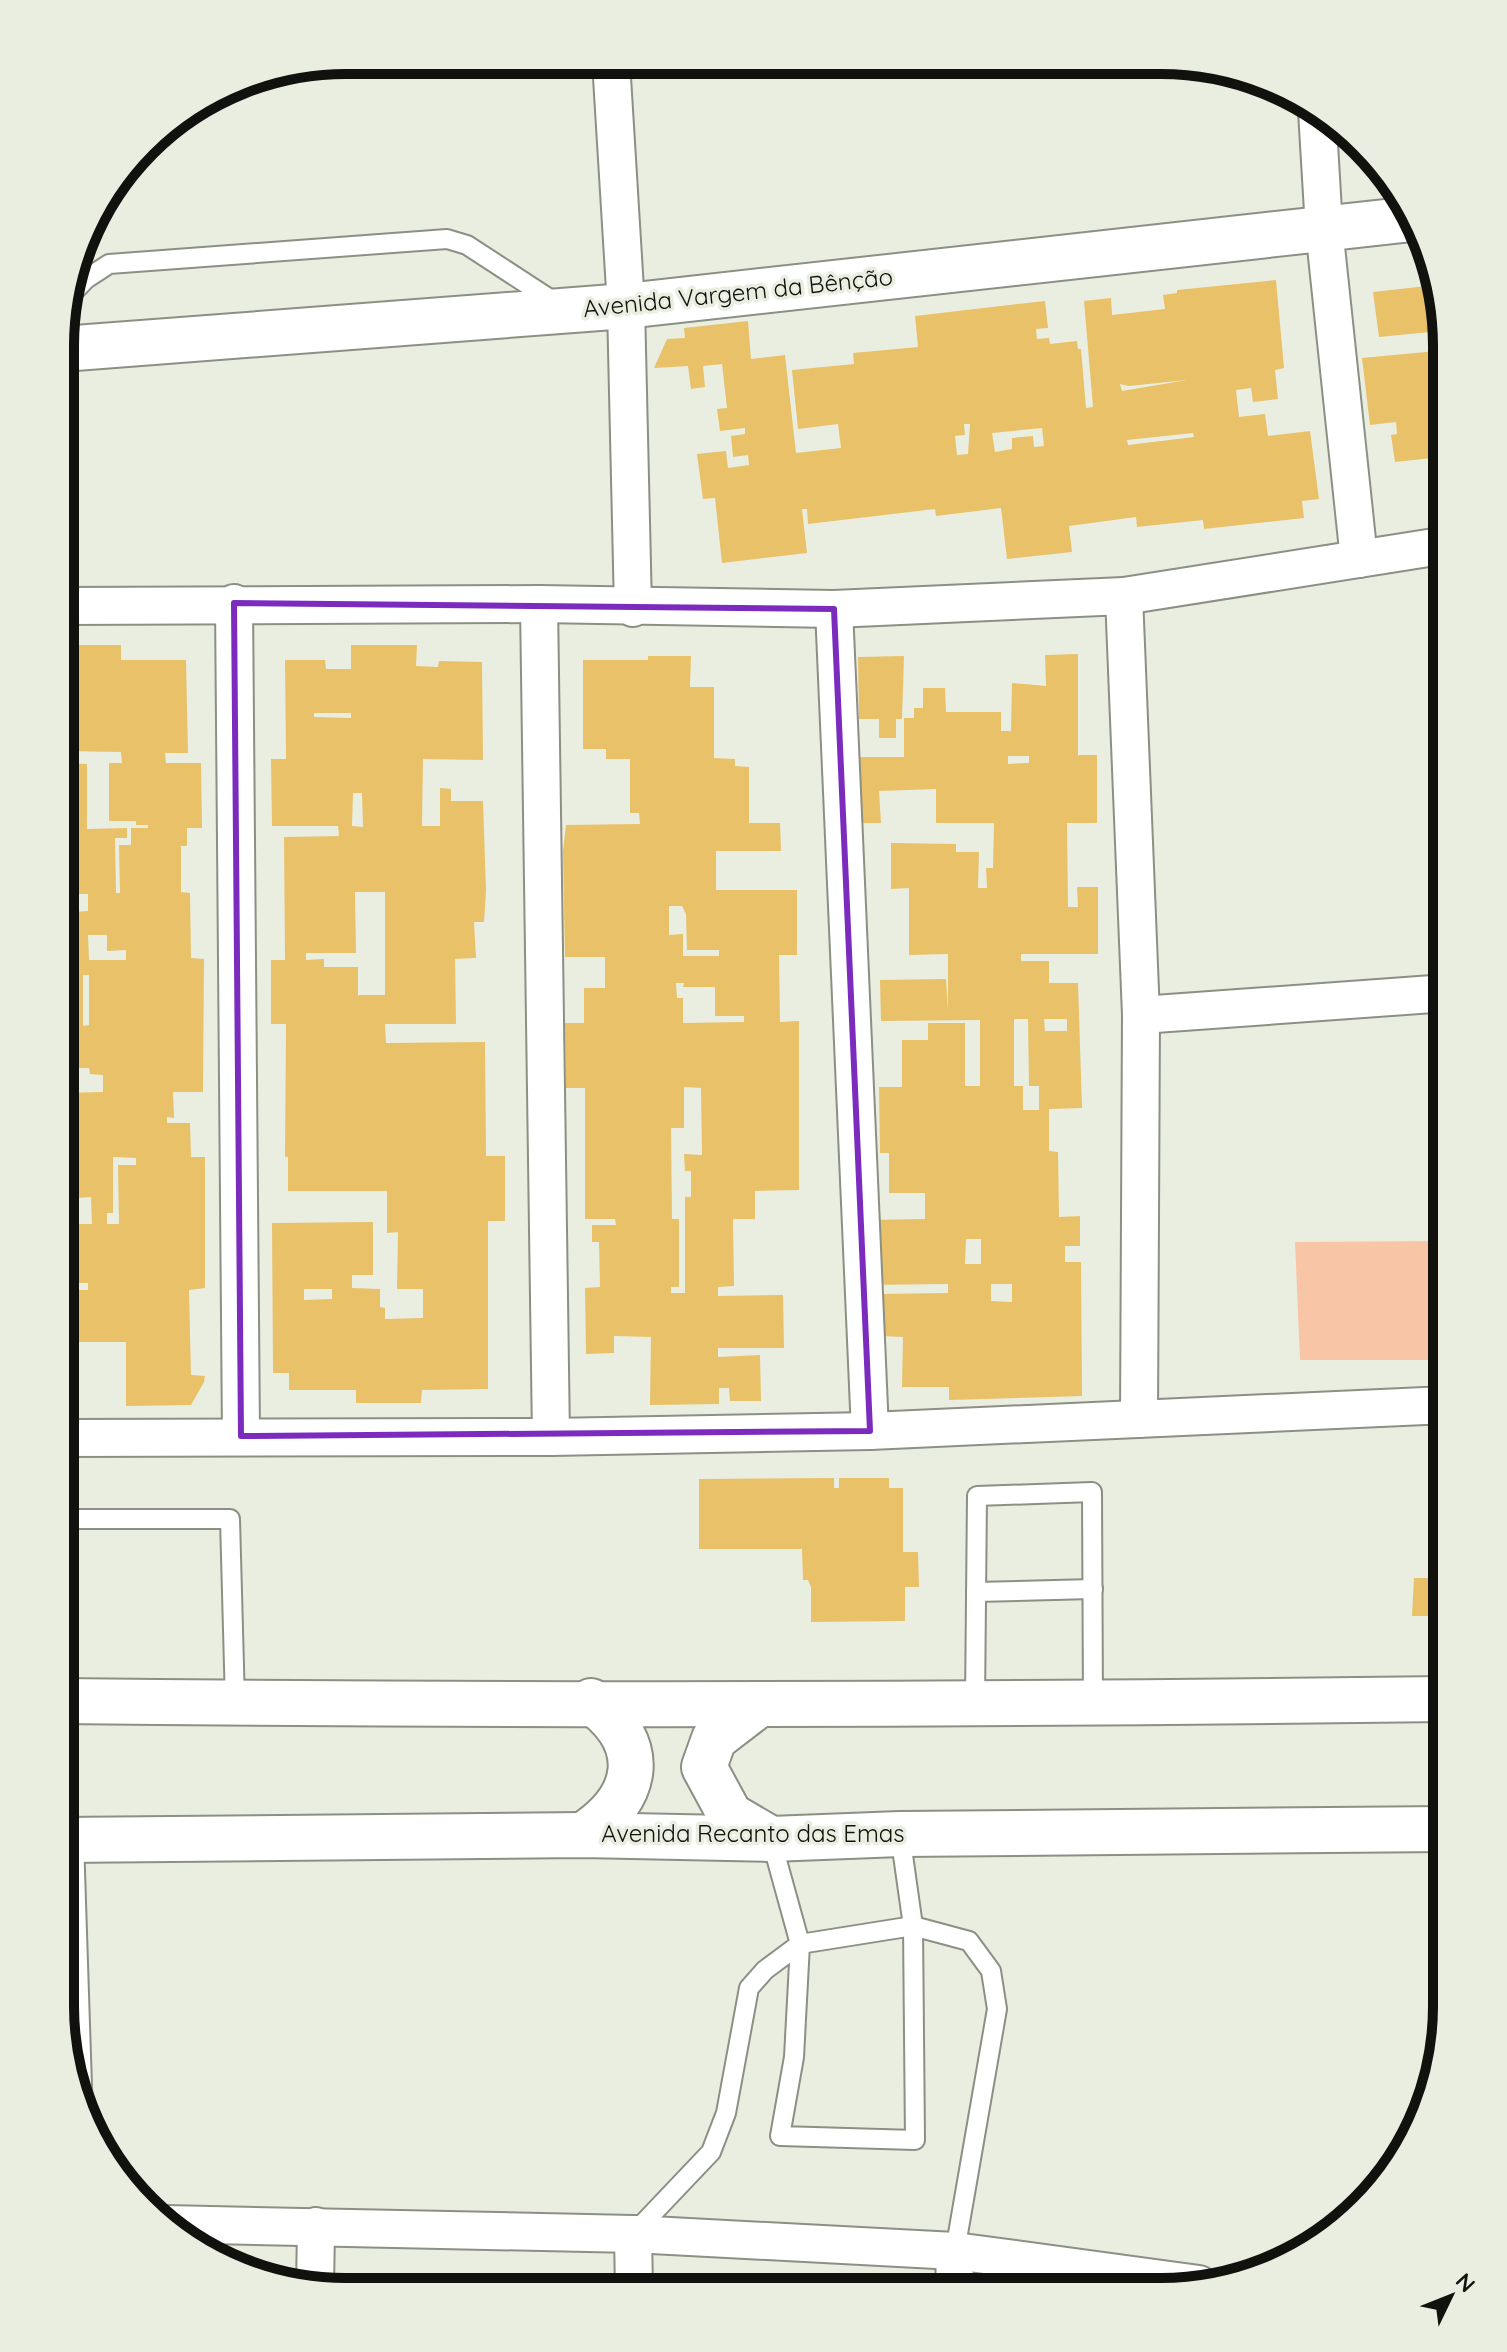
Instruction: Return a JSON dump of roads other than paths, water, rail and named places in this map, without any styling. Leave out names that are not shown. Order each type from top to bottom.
[{"type":"main road","name":"Avenida Vargem da Bênção","points":[[74,348],[626,306],[1402,220]]},
{"type":"main road","points":[[74,1701],[591,1701],[757,1706],[1432,1699]]},
{"type":"main road","points":[[583,1835],[619,1805],[629,1784],[631,1760],[625,1736],[611,1716],[591,1701]]},
{"type":"main road","points":[[757,1706],[714,1739],[704,1767],[730,1815],[771,1839]]},
{"type":"main road","name":"Avenida Recanto das Emas","points":[[74,1840],[583,1835],[771,1839],[900,1834],[1432,1829]]},
{"type":"street","points":[[612,75],[626,306],[633,608]]},
{"type":"street","points":[[1318,124],[1324,228],[1359,559]]},
{"type":"street","points":[[74,606],[539,604],[633,608],[834,609],[1124,596],[1433,547]]},
{"type":"street","points":[[1124,596],[1141,1015],[1139,1419]]},
{"type":"street","points":[[234,603],[241,1436]]},
{"type":"street","points":[[539,604],[551,1437]]},
{"type":"street","points":[[834,609],[870,1431]]},
{"type":"street","points":[[1141,1015],[1433,994]]},
{"type":"street","points":[[74,1438],[551,1437],[870,1431],[1432,1406]]},
{"type":"street","points":[[183,2224],[633,2234],[955,2251],[1155,2278]]},
{"type":"street","points":[[315,2276],[316,2226]]},
{"type":"street","points":[[633,2234],[634,2278]]},
{"type":"street","points":[[954,2278],[955,2251]]},
{"type":"lane","points":[[81,284],[109,264],[447,239],[467,245],[569,311]]},
{"type":"lane","points":[[975,1705],[977,1496],[1092,1492],[1093,1703]]},
{"type":"lane","points":[[74,1519],[230,1519],[235,1703]]},
{"type":"lane","points":[[976,1592],[1093,1589]]},
{"type":"lane","points":[[771,1839],[800,1944],[794,2057],[780,2136],[915,2140],[913,1926],[900,1834]]},
{"type":"lane","points":[[633,2234],[711,2152],[726,2113],[749,1988],[765,1970],[800,1944],[913,1926],[969,1941],[991,1971],[997,2009],[955,2251]]},
{"type":"lane","points":[[74,1961],[80,2062]]}]
